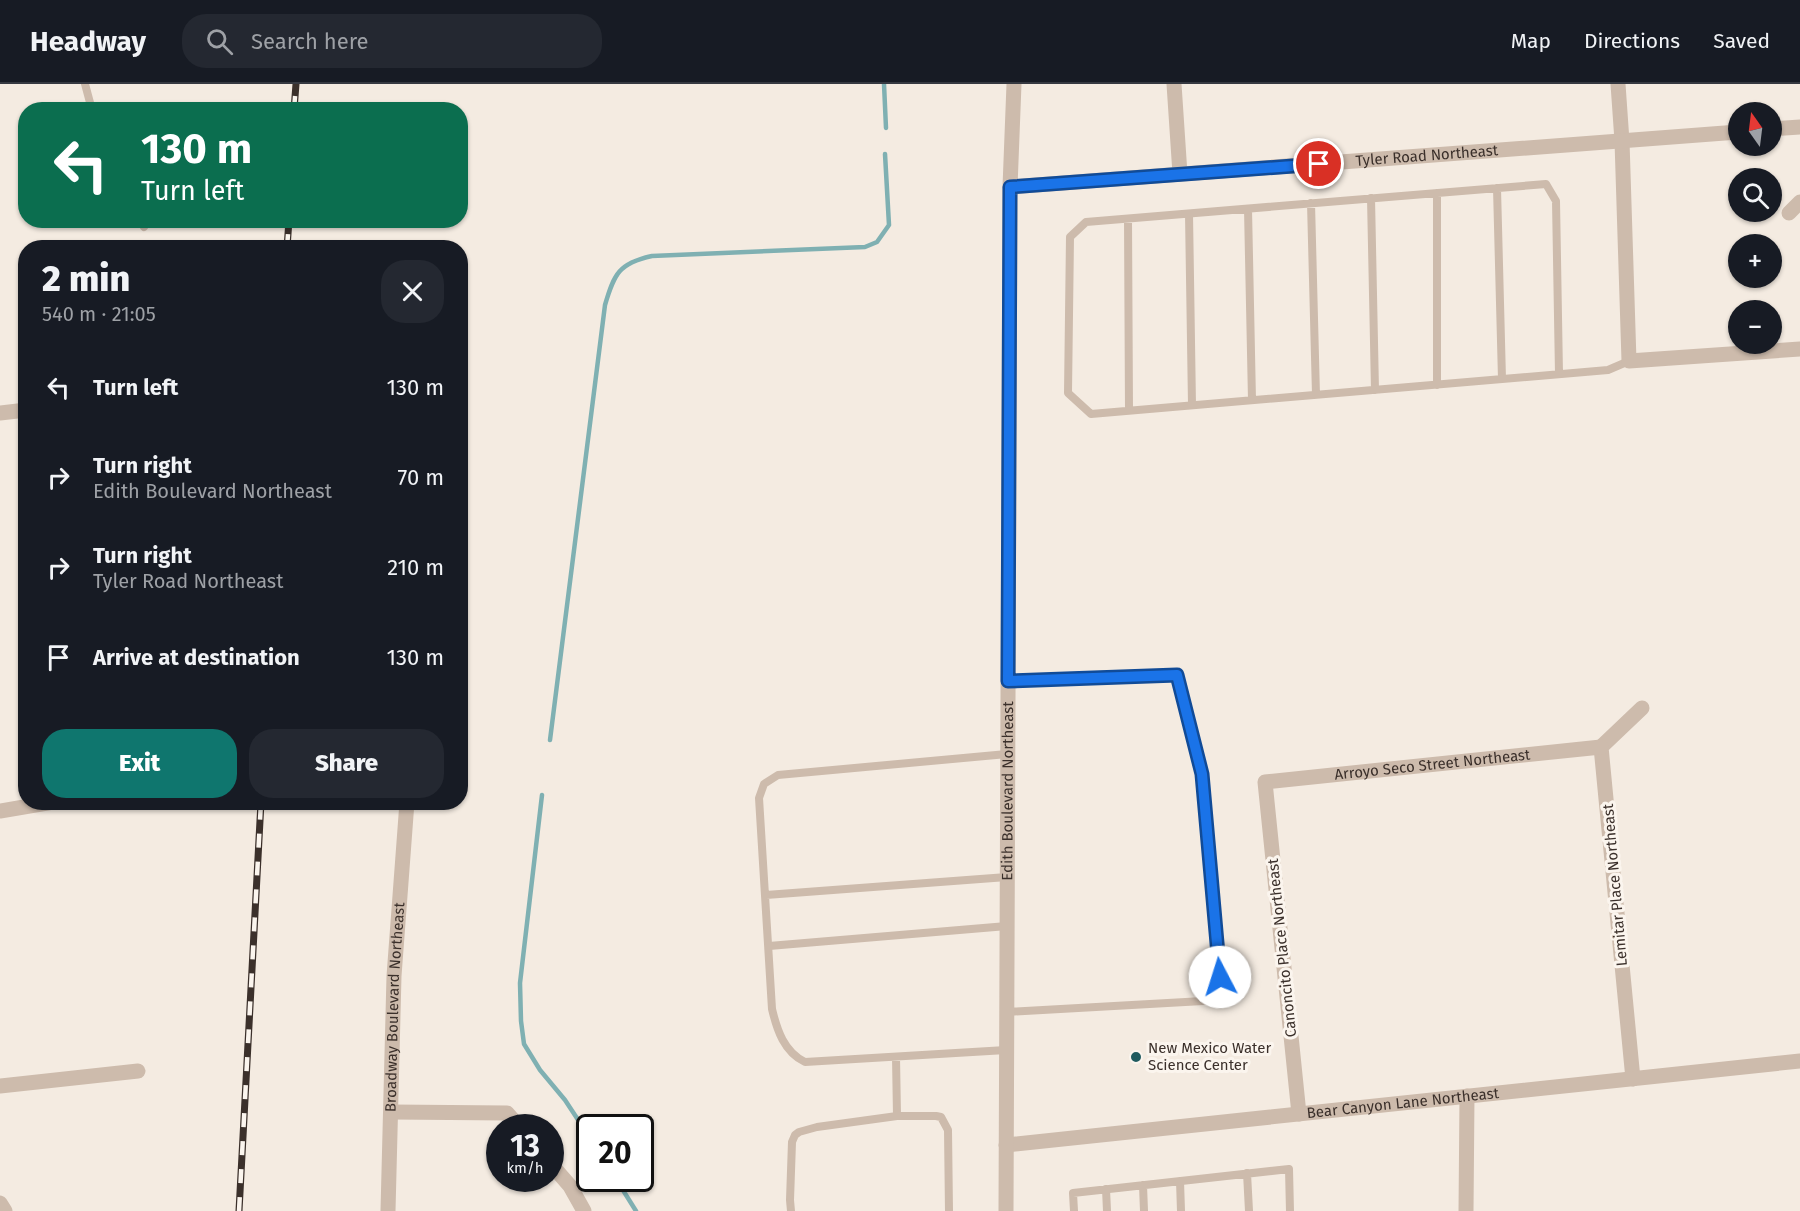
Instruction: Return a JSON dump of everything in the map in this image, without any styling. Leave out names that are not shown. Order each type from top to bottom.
[{"type":"street","name":"Edith Boulevard Northeast","points":[[1006,1211],[1010,187],[1014,84]]},
{"type":"street","points":[[1174,84],[1180,174]]},
{"type":"street","points":[[1618,84],[1629,361],[1800,350]]},
{"type":"street","points":[[1782,128],[1800,127]]},
{"type":"street","name":"Tyler Road Northeast","points":[[1010,187],[1728,133]]},
{"type":"street","points":[[0,413],[18,411]]},
{"type":"street","points":[[1601,747],[1642,708]]},
{"type":"street","name":"Arroyo Seco Street Northeast","points":[[1265,782],[1601,747]]},
{"type":"street","name":"Lemitar Place Northeast","points":[[1601,747],[1633,1079]]},
{"type":"street","name":"Canoncito Place Northeast","points":[[1265,782],[1299,1114]]},
{"type":"street","points":[[0,812],[18,809]]},
{"type":"street","name":"Broadway Boulevard Northeast","points":[[388,1211],[394,976],[406,810]]},
{"type":"street","name":"Bear Canyon Lane Northeast","points":[[1005,1145],[1800,1061]]},
{"type":"street","points":[[0,1086],[138,1071]]},
{"type":"street","points":[[1467,1096],[1467,1211]]},
{"type":"street","points":[[392,1112],[508,1114]]},
{"type":"street","points":[[564,1179],[584,1211]]},
{"type":"street","points":[[0,1203],[5,1211]]},
{"type":"lane","points":[[86,84],[90,102]]},
{"type":"lane","points":[[1559,374],[1556,201],[1546,184],[1086,222],[1070,237],[1068,393],[1091,414],[1608,370],[1629,361]]},
{"type":"lane","points":[[1497,188],[1502,379]]},
{"type":"lane","points":[[1437,193],[1437,385]]},
{"type":"lane","points":[[1371,198],[1375,390]]},
{"type":"lane","points":[[1311,203],[1316,395]]},
{"type":"lane","points":[[1248,209],[1252,400]]},
{"type":"lane","points":[[1189,213],[1192,405]]},
{"type":"lane","points":[[1128,219],[1129,410]]},
{"type":"lane","points":[[1006,1012],[1221,1000],[1202,774],[1177,675],[1008,681]]},
{"type":"lane","points":[[1006,1050],[805,1062],[793,1056],[781,1038],[772,1009],[759,798],[764,784],[778,775],[1007,754]]},
{"type":"lane","points":[[766,895],[1007,877]]},
{"type":"lane","points":[[769,946],[1006,926]]},
{"type":"lane","points":[[896,1057],[897,1116]]},
{"type":"lane","points":[[791,1211],[789,1200],[792,1142],[795,1135],[817,1127],[897,1116],[936,1116],[941,1118],[945,1124],[948,1130],[949,1211]]},
{"type":"lane","points":[[1074,1211],[1073,1193],[1289,1169],[1290,1211]]},
{"type":"lane","points":[[1247,1173],[1249,1211]]},
{"type":"lane","points":[[1180,1181],[1181,1211]]},
{"type":"lane","points":[[1143,1185],[1144,1211]]},
{"type":"lane","points":[[1106,1189],[1107,1211]]},
{"type":"waterway","points":[[884,84],[886,128]]},
{"type":"waterway","points":[[550,740],[605,305],[615,278],[625,266],[652,256],[865,247],[877,242],[889,225],[885,154]]},
{"type":"waterway","points":[[542,795],[520,983],[521,1021],[524,1044],[540,1070],[576,1117]]},
{"type":"waterway","points":[[624,1192],[636,1211]]},
{"type":"railway","points":[[295,102],[296,84]]},
{"type":"railway","points":[[288,228],[288,240]]},
{"type":"railway","points":[[239,1211],[261,810]]},
{"type":"place","name":"New Mexico Water Science Center","points":[[1136,1057]]},
{"type":"route","points":[[1220,977],[1202,774],[1177,675],[1008,681],[1010,187],[1319,164]]}]
